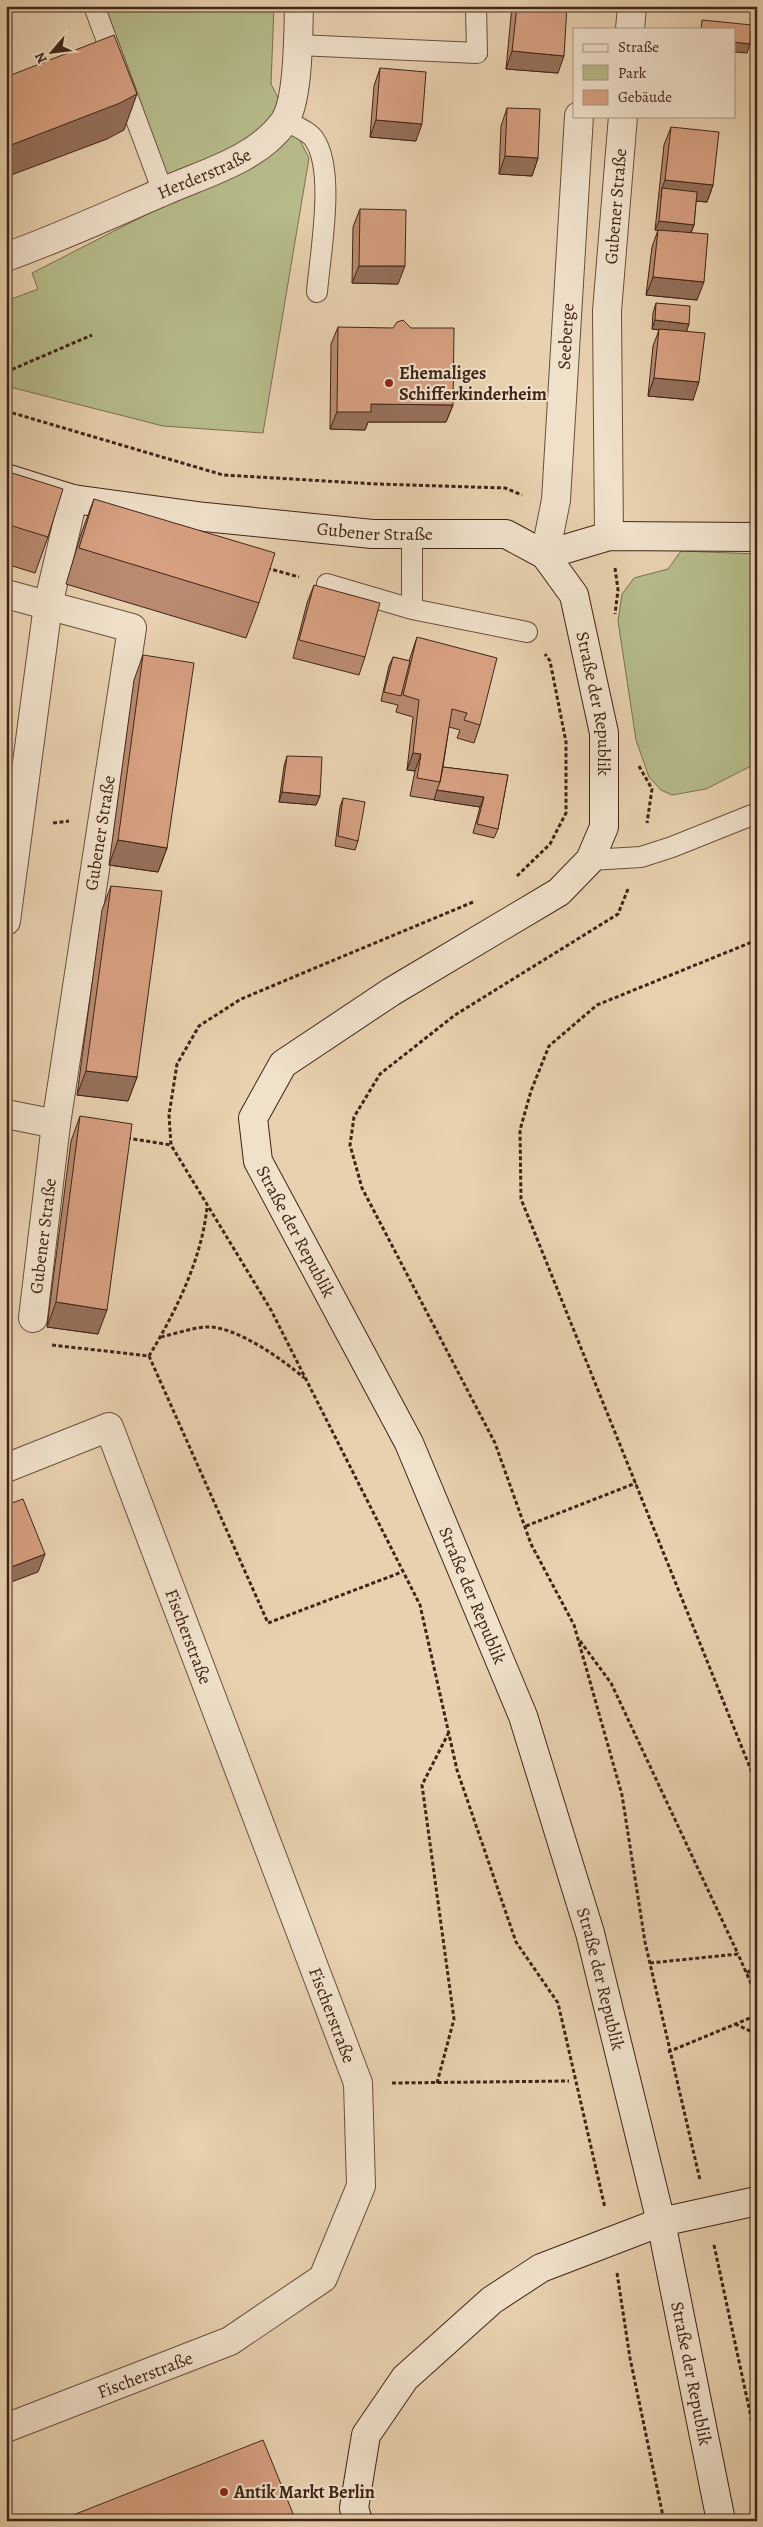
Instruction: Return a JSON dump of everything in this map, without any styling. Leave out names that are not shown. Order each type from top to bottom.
[{"type":"street","name":"Herderstraße","points":[[6,257],[52,241],[237,160],[271,137],[285,120],[293,90],[298,45],[299,6]]},
{"type":"street","points":[[630,28],[632,6]]},
{"type":"street","name":"Seeberge","points":[[545,556],[556,500],[579,118]]},
{"type":"street","name":"Gubener Straße","points":[[609,536],[607,311],[623,118]]},
{"type":"street","name":"Gubener Straße","points":[[6,478],[73,499],[206,517],[372,534],[506,534],[545,556]]},
{"type":"street","points":[[6,922],[48,605],[73,499]]},
{"type":"street","points":[[545,556],[609,536],[757,537]]},
{"type":"street","name":"Straße der Republik","points":[[545,556],[574,594],[604,733],[604,827],[590,860],[559,892],[391,992],[283,1064],[253,1118],[258,1161],[410,1443],[523,1716],[590,1933],[661,2222],[721,2521]]},
{"type":"street","name":"Gubener Straße","points":[[6,594],[132,628],[56,1124],[33,1318]]},
{"type":"street","points":[[6,1114],[56,1124]]},
{"type":"street","name":"Fischerstraße","points":[[6,1468],[109,1428],[358,2083],[361,2186],[323,2278],[230,2342],[6,2428]]},
{"type":"street","points":[[358,2521],[354,2508],[366,2435],[405,2378],[492,2300],[542,2268],[661,2222],[757,2202]]},
{"type":"lane","points":[[94,6],[163,192]]},
{"type":"lane","points":[[298,45],[477,53],[476,6]]},
{"type":"lane","points":[[285,120],[313,137],[322,152],[327,176],[317,292]]},
{"type":"lane","points":[[412,534],[412,608]]},
{"type":"lane","points":[[327,584],[412,608],[527,632]]},
{"type":"lane","points":[[590,860],[641,857],[672,848],[757,813]]},
{"type":"path","points":[[6,372],[92,336]]},
{"type":"path","points":[[6,410],[223,475],[377,484],[505,488],[531,498]]},
{"type":"path","points":[[652,789],[641,857],[618,914],[455,1015],[380,1074],[354,1117],[350,1145],[362,1188],[495,1443],[532,1544],[574,1625],[622,1795],[650,1963],[669,2052],[708,2213],[757,2445]]},
{"type":"path","points":[[757,940],[597,1005],[549,1046],[531,1091],[520,1130],[521,1198],[757,1785]]},
{"type":"path","points":[[121,1137],[170,1145]]},
{"type":"path","points":[[149,1356],[174,1316],[205,1230],[208,1206]]},
{"type":"path","points":[[160,1338],[207,1327],[240,1336],[285,1361],[305,1379]]},
{"type":"path","points":[[50,1345],[149,1356]]},
{"type":"path","points":[[149,1356],[268,1623],[403,1571]]},
{"type":"path","points":[[526,1526],[636,1483]]},
{"type":"path","points":[[578,1638],[611,1683],[757,1997]]},
{"type":"path","points":[[438,2083],[454,2020],[422,1785],[449,1733]]},
{"type":"path","points":[[650,1963],[738,1954]]},
{"type":"path","points":[[747,1974],[757,1964]]},
{"type":"path","points":[[669,2052],[757,2015]]},
{"type":"path","points":[[735,2024],[757,2034]]},
{"type":"path","points":[[358,2083],[568,2082]]},
{"type":"path","points":[[613,2241],[630,2358],[664,2521]]},
{"type":"green space","points":[[96,6],[274,6],[271,84],[309,158],[263,433],[163,426],[6,386],[6,301],[38,289],[32,273],[167,204]]},
{"type":"green space","points":[[681,551],[757,554],[757,763],[706,789],[672,795],[661,790],[649,777],[636,740],[618,621],[622,594],[634,578],[668,569]]},
{"type":"building","points":[[517,6],[567,6],[564,56],[512,51]]},
{"type":"building","points":[[702,20],[752,25],[750,44],[736,42],[736,28],[701,28]]},
{"type":"building","points":[[114,35],[137,94],[120,103],[6,147],[6,77]]},
{"type":"building","points":[[380,68],[426,72],[422,124],[376,120]]},
{"type":"building","points":[[507,108],[540,109],[538,158],[505,156]]},
{"type":"building","points":[[671,127],[719,132],[713,185],[665,180]]},
{"type":"building","points":[[662,188],[697,192],[694,225],[659,221]]},
{"type":"building","points":[[360,209],[406,210],[405,266],[359,266]]},
{"type":"building","points":[[658,230],[708,234],[704,282],[653,277]]},
{"type":"building","points":[[656,303],[690,306],[689,324],[655,320]]},
{"type":"building","name":"Ehemaliges Schifferkinderheim","points":[[403,320],[411,328],[454,328],[453,405],[371,404],[371,412],[337,412],[338,327],[393,328],[397,322]]},
{"type":"building","points":[[659,329],[705,333],[699,382],[654,378]]},
{"type":"building","points":[[6,471],[63,489],[48,537],[6,524]]},
{"type":"building","points":[[94,499],[275,553],[259,603],[79,548]]},
{"type":"building","points":[[314,585],[380,603],[365,657],[299,640]]},
{"type":"building","points":[[417,637],[497,658],[480,725],[464,720],[467,713],[452,709],[440,782],[417,778],[421,754],[413,753],[419,700],[403,695]]},
{"type":"building","points":[[143,655],[194,663],[167,848],[118,840]]},
{"type":"building","points":[[393,657],[410,661],[401,696],[384,692]]},
{"type":"building","points":[[287,756],[322,757],[320,796],[282,792]]},
{"type":"building","points":[[443,767],[508,775],[498,829],[477,824],[484,797],[437,790]]},
{"type":"building","points":[[343,798],[365,802],[358,841],[338,836]]},
{"type":"building","points":[[111,886],[162,891],[137,1077],[86,1071]]},
{"type":"building","points":[[80,1116],[132,1124],[107,1310],[56,1302]]},
{"type":"building","points":[[23,1499],[45,1554],[6,1569],[6,1505]]},
{"type":"building","points":[[263,2440],[296,2521],[58,2521]]},
{"type":"place","name":"Ehemaliges Schifferkinderheim","points":[[389,383]]},
{"type":"place","name":"Antik Markt Berlin","points":[[224,2492]]}]
